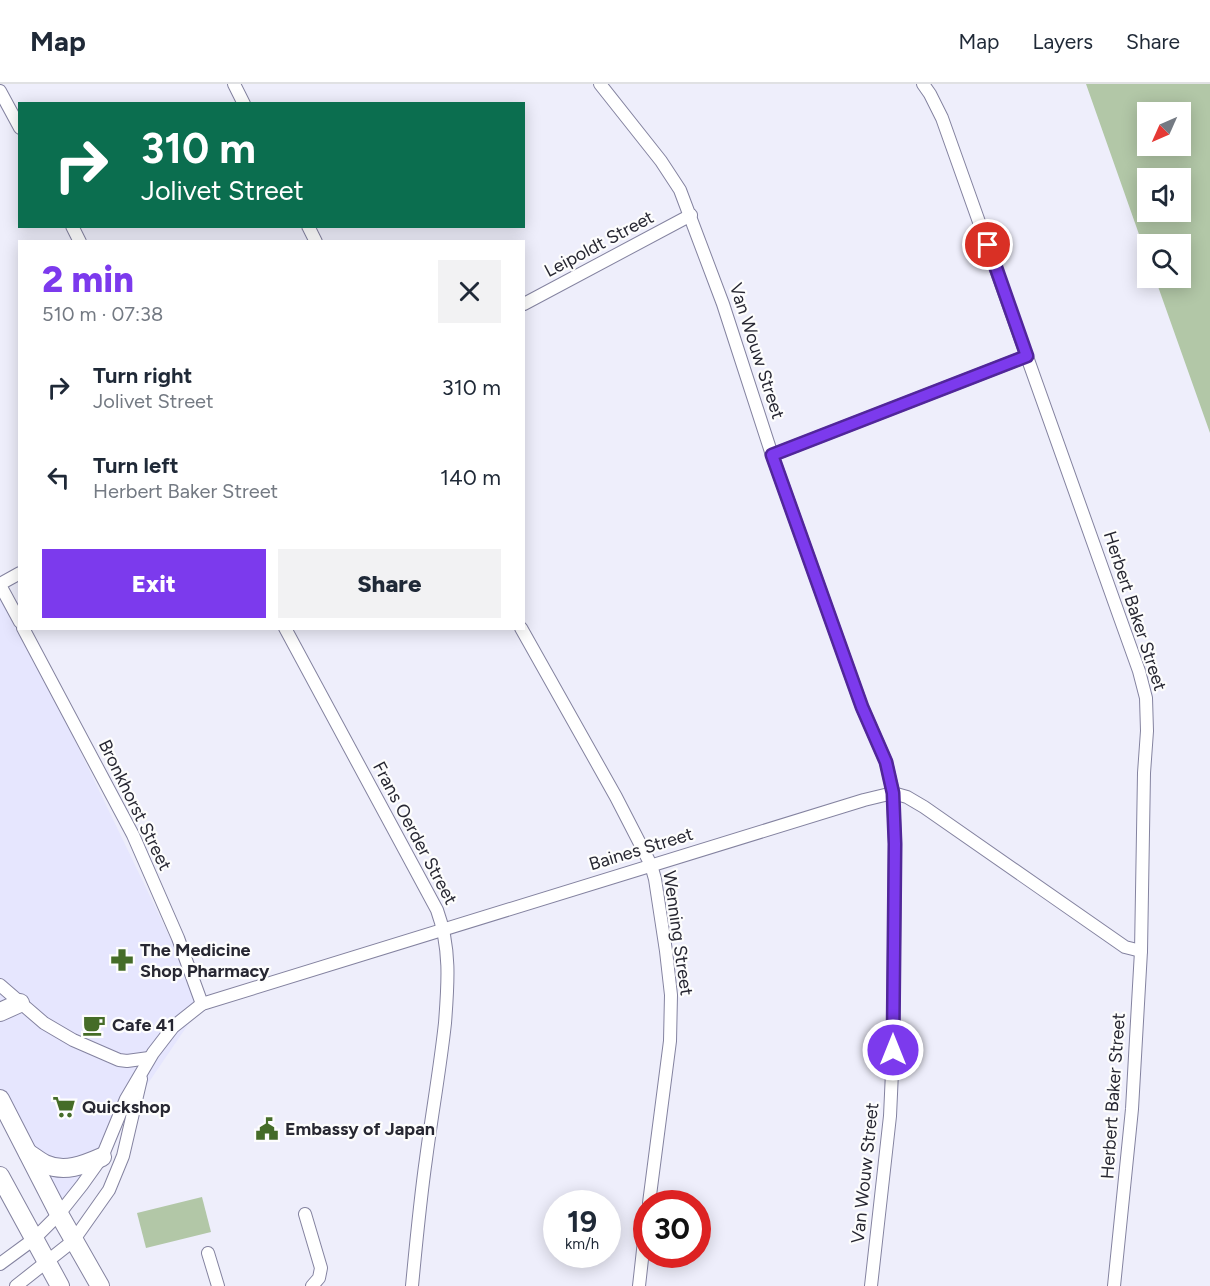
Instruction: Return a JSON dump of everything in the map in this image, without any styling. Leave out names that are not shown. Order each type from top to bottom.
[{"type":"main road","points":[[0,1012],[20,1003]]},
{"type":"main road","points":[[0,1100],[73,1241],[100,1286]]},
{"type":"main road","points":[[28,1153],[45,1164],[68,1168],[82,1166],[102,1158]]},
{"type":"main road","points":[[0,1176],[60,1286]]},
{"type":"street","points":[[234,84],[243,102]]},
{"type":"street","name":"Van Wouw Street","points":[[600,84],[661,161],[680,190],[691,215],[723,304],[772,455],[862,707],[886,762],[893,793],[895,844],[890,1116],[871,1286]]},
{"type":"street","name":"Herbert Baker Street","points":[[923,84],[942,118],[1132,650],[1146,698],[1141,951],[1132,1109],[1114,1286]]},
{"type":"street","points":[[0,91],[18,124]]},
{"type":"street","name":"Leipoldt Street","points":[[525,303],[691,215]]},
{"type":"street","points":[[772,455],[1027,356]]},
{"type":"street","points":[[18,574],[0,584],[18,618]]},
{"type":"street","name":"Bronkhorst Street","points":[[24,630],[133,836],[178,938],[202,1004]]},
{"type":"street","name":"Frans Oerder Street","points":[[286,630],[432,901],[444,929],[448,955],[447,998],[412,1286]]},
{"type":"street","name":"Wenning Street","points":[[522,630],[616,797],[651,865],[655,879],[666,951],[670,995],[670,1041],[651,1190]]},
{"type":"street","points":[[893,793],[907,797],[924,807],[1125,947],[1141,951]]},
{"type":"street","name":"Baines Street","points":[[0,1264],[34,1239],[59,1214],[82,1185],[102,1158],[126,1099],[160,1042],[173,1027],[202,1004],[651,865],[893,793]]},
{"type":"street","points":[[0,984],[39,1019],[73,1040],[116,1059],[147,1063]]},
{"type":"street","name":"Baines Street","points":[[16,1286],[73,1241],[109,1190],[126,1148],[147,1063]]},
{"type":"street","points":[[305,1214],[321,1268],[319,1278],[312,1286]]},
{"type":"street","points":[[208,1253],[218,1286]]},
{"type":"street","points":[[639,1286],[641,1268]]},
{"type":"shaded area","points":[[0,585],[18,622],[18,630],[22,630],[202,1004],[59,1214],[0,1089]]},
{"type":"green space","points":[[1086,84],[1210,84],[1210,433],[1159,288],[1191,288],[1191,234],[1139,234]]},
{"type":"green space","points":[[202,1197],[211,1232],[146,1248],[137,1213]]},
{"type":"place","name":"The Medicine Shop Pharmacy","points":[[122,960]]},
{"type":"place","name":"Cafe 41","points":[[94,1025]]},
{"type":"place","name":"Quickshop","points":[[64,1107]]},
{"type":"place","name":"Embassy of Japan","points":[[267,1129]]},
{"type":"route","points":[[893,1050],[895,844],[893,793],[886,762],[862,707],[772,455],[1027,356],[988,245]]}]
